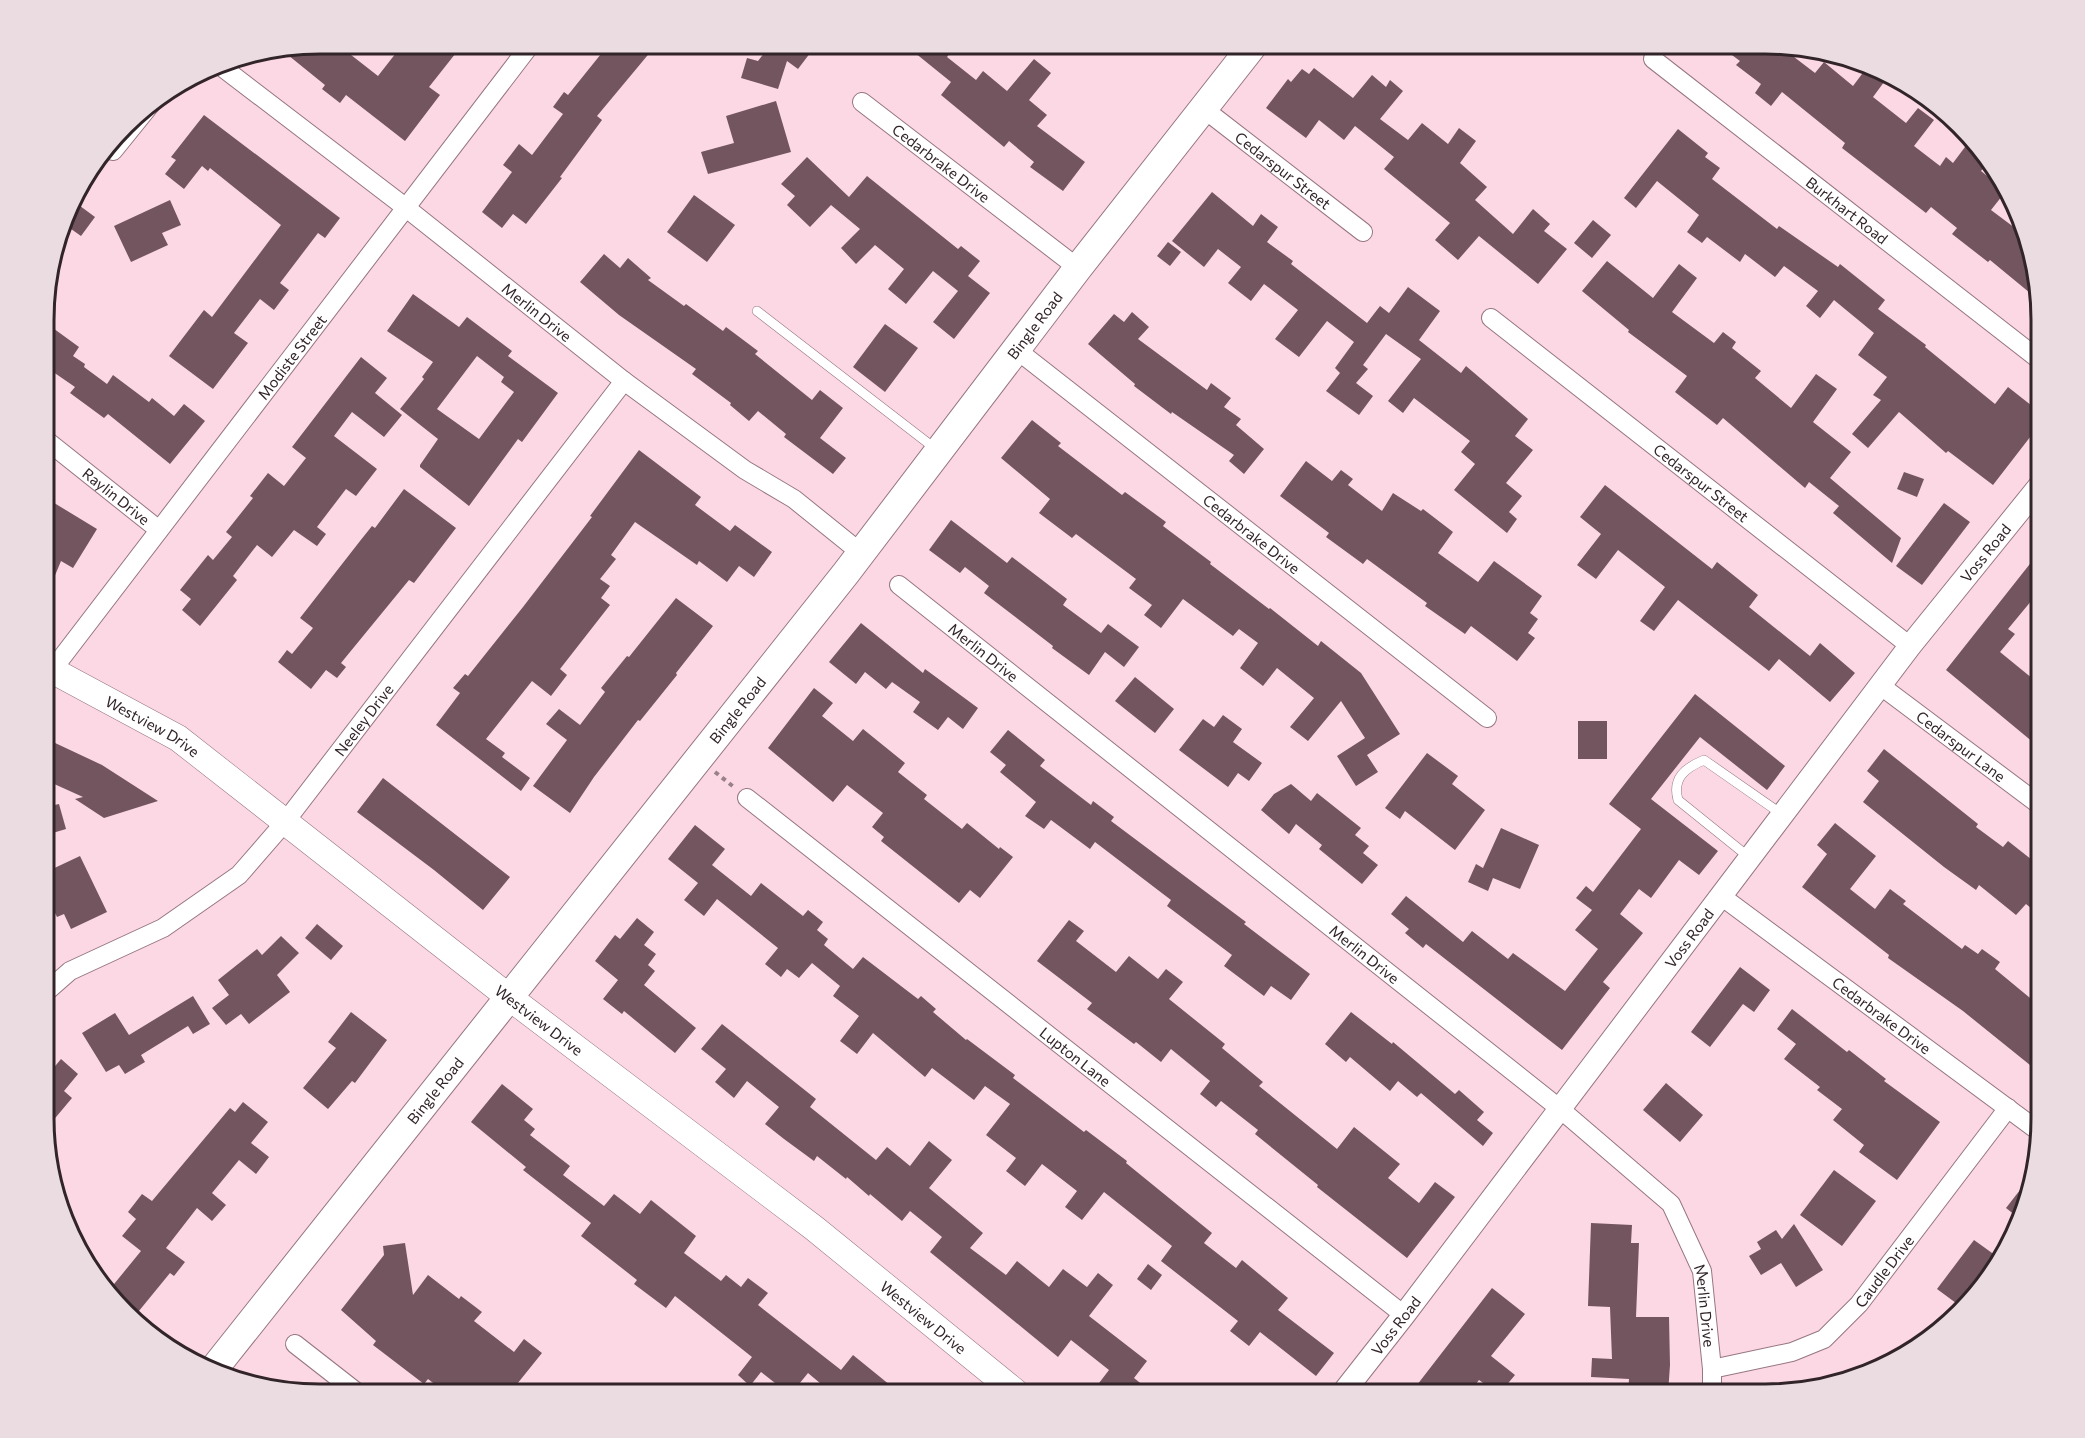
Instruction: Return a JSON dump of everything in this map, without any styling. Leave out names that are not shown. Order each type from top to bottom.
[{"type":"main road","name":"Bingle Road","points":[[218,1364],[861,553],[1078,268],[1246,54]]},
{"type":"main road","name":"Westview Drive","points":[[54,671],[178,738],[510,998],[813,1228],[1006,1384]]},
{"type":"street","name":"Modiste Street","points":[[54,662],[159,530],[523,54]]},
{"type":"street","name":"Burkhart Road","points":[[1653,59],[2031,353]]},
{"type":"street","name":"Merlin Drive","points":[[227,71],[405,207],[624,381],[745,470],[794,499],[861,553]]},
{"type":"street","name":"Cedarbrake Drive","points":[[862,102],[1078,268]]},
{"type":"street","name":"Cedarspur Street","points":[[1204,109],[1363,232]]},
{"type":"street","name":"Cedarspur Street","points":[[1491,318],[1910,646]]},
{"type":"street","name":"Cedarbrake Drive","points":[[1017,350],[1487,718]]},
{"type":"street","name":"Neeley Drive","points":[[54,985],[70,970],[163,928],[239,875],[285,822],[624,381]]},
{"type":"street","name":"Raylin Drive","points":[[54,446],[159,530]]},
{"type":"street","name":"Voss Road","points":[[1350,1384],[1910,646],[2031,496]]},
{"type":"street","name":"Merlin Drive","points":[[899,585],[1559,1108],[1671,1204],[1702,1271],[1712,1384]]},
{"type":"street","name":"Cedarspur Lane","points":[[1881,687],[2031,799]]},
{"type":"street","name":"Lupton Lane","points":[[749,800],[1404,1315]]},
{"type":"street","name":"Cedarbrake Drive","points":[[1721,896],[2031,1124]]},
{"type":"street","name":"Caudle Drive","points":[[1712,1369],[1792,1352],[1824,1339],[1859,1304],[2008,1108]]},
{"type":"street","points":[[296,1344],[346,1384]]},
{"type":"lane","points":[[757,311],[939,452]]},
{"type":"lane","points":[[1750,858],[1678,800],[1675,789],[1678,780],[1689,766],[1704,760],[1783,815]]},
{"type":"path","points":[[699,758],[749,800]]},
{"type":"building","points":[[350,54],[378,76],[395,54],[455,54],[429,87],[440,95],[405,141],[346,95],[340,103],[322,89],[325,85],[289,56]]},
{"type":"building","points":[[601,54],[649,54],[597,116],[602,120],[560,177],[562,178],[526,224],[513,214],[502,228],[482,212],[512,172],[503,165],[519,144],[532,155],[563,114],[553,107],[564,92],[568,95]]},
{"type":"building","points":[[764,54],[809,54],[798,69],[787,61],[778,89],[741,78],[747,58],[758,61]]},
{"type":"building","points":[[916,54],[949,54],[947,57],[976,80],[983,71],[1007,91],[1034,59],[1051,73],[1029,100],[1047,115],[1037,126],[1085,162],[1063,191],[1030,167],[1034,162],[1009,141],[1004,147],[941,95],[951,82]]},
{"type":"building","points":[[1731,54],[1792,56],[1815,73],[1824,62],[1853,86],[1863,73],[1884,82],[1873,97],[1906,123],[1918,108],[1934,120],[1914,146],[1940,166],[1946,157],[1953,163],[1966,146],[1976,158],[1983,168],[1981,171],[1989,178],[2001,197],[1991,210],[2015,228],[2026,268],[2029,292],[1990,260],[1988,262],[1952,234],[1957,228],[1931,207],[1926,213],[1842,148],[1845,143],[1782,92],[1771,106],[1755,93],[1761,84],[1736,65],[1740,61]]},
{"type":"building","points":[[1314,68],[1353,98],[1372,75],[1386,87],[1390,80],[1403,91],[1380,119],[1408,140],[1422,123],[1448,144],[1459,128],[1476,141],[1460,163],[1487,187],[1475,200],[1513,234],[1533,209],[1550,224],[1544,231],[1567,249],[1538,284],[1479,236],[1458,260],[1435,240],[1450,223],[1384,169],[1394,157],[1355,126],[1344,140],[1319,120],[1306,138],[1266,108],[1288,79],[1291,82],[1302,69],[1309,74]]},
{"type":"building","points":[[776,101],[791,152],[708,174],[701,152],[734,143],[726,116]]},
{"type":"building","points":[[204,115],[340,218],[325,238],[318,233],[280,283],[289,290],[274,310],[260,299],[234,333],[248,343],[213,389],[169,356],[204,310],[212,317],[281,225],[210,168],[208,171],[202,166],[184,189],[165,174],[176,160],[171,157]]},
{"type":"building","points":[[1678,129],[1708,153],[1705,157],[1720,168],[1712,179],[1777,229],[1779,226],[1838,267],[1840,264],[1885,300],[1878,309],[1926,345],[1925,347],[1995,404],[2008,387],[2031,405],[2031,436],[1993,485],[1948,451],[1946,453],[1899,412],[1868,448],[1852,434],[1881,400],[1873,395],[1887,377],[1858,355],[1874,333],[1834,300],[1820,318],[1806,306],[1818,291],[1784,266],[1775,277],[1745,254],[1740,262],[1707,237],[1702,243],[1687,232],[1699,215],[1657,181],[1636,208],[1624,198]]},
{"type":"building","points":[[807,157],[849,197],[867,176],[958,249],[961,246],[980,261],[968,276],[990,293],[954,339],[933,322],[958,291],[933,271],[906,304],[888,289],[904,269],[875,245],[856,264],[841,248],[860,229],[831,205],[810,227],[787,205],[795,196],[781,184]]},
{"type":"building","points":[[1212,192],[1253,226],[1261,214],[1278,227],[1267,242],[1293,261],[1291,264],[1367,323],[1380,306],[1389,313],[1408,287],[1440,311],[1419,340],[1461,373],[1466,366],[1528,419],[1515,436],[1533,450],[1506,483],[1522,496],[1509,512],[1517,519],[1507,533],[1454,490],[1475,464],[1461,452],[1470,441],[1414,398],[1403,413],[1388,401],[1421,359],[1386,334],[1363,365],[1368,369],[1356,383],[1373,396],[1359,415],[1326,391],[1340,373],[1335,368],[1354,342],[1327,321],[1299,357],[1275,339],[1298,310],[1264,284],[1251,301],[1228,283],[1241,267],[1218,249],[1204,267],[1172,241]]},
{"type":"building","points":[[694,195],[735,225],[707,262],[667,232]]},
{"type":"building","points":[[170,200],[181,225],[162,233],[168,245],[131,262],[114,226]]},
{"type":"building","points":[[79,206],[95,217],[81,236],[70,228]]},
{"type":"building","points":[[1593,220],[1611,235],[1592,258],[1574,243]]},
{"type":"building","points":[[1168,242],[1181,252],[1170,266],[1157,256]]},
{"type":"building","points":[[604,254],[620,268],[628,258],[651,278],[648,280],[684,306],[686,304],[723,331],[726,327],[758,351],[755,354],[812,400],[820,390],[843,408],[820,438],[846,458],[833,474],[784,437],[786,434],[758,411],[749,421],[730,405],[731,403],[692,374],[696,369],[619,315],[580,282]]},
{"type":"building","points":[[1607,261],[1653,298],[1679,264],[1697,278],[1672,312],[1714,343],[1723,332],[1736,342],[1732,348],[1761,371],[1755,378],[1791,408],[1816,374],[1837,389],[1813,422],[1851,452],[1830,478],[1901,538],[1892,563],[1833,513],[1839,506],[1809,482],[1805,488],[1723,418],[1717,425],[1675,392],[1687,376],[1628,332],[1629,330],[1582,291]]},
{"type":"building","points":[[413,294],[459,327],[467,317],[512,351],[508,356],[558,393],[522,442],[518,439],[469,506],[420,467],[438,439],[400,409],[424,379],[422,377],[433,362],[387,331]],"holes":[[[477,356],[504,377],[501,382],[514,392],[479,439],[437,409]]]},
{"type":"building","points":[[1132,312],[1149,327],[1138,339],[1207,390],[1211,383],[1231,398],[1224,407],[1241,419],[1236,425],[1264,449],[1244,474],[1229,461],[1234,455],[1172,412],[1171,414],[1134,386],[1135,384],[1088,344],[1114,314],[1124,322]]},
{"type":"building","points":[[885,324],[918,348],[885,392],[853,367]]},
{"type":"building","points":[[54,329],[79,347],[73,356],[107,384],[113,375],[149,402],[152,398],[174,416],[184,404],[205,421],[170,464],[108,414],[104,418],[70,393],[75,387],[54,373]]},
{"type":"building","points":[[361,357],[387,378],[375,393],[402,415],[384,437],[352,412],[334,436],[377,469],[356,496],[346,489],[317,527],[326,534],[317,546],[294,530],[272,557],[257,545],[233,576],[237,580],[200,626],[182,610],[191,599],[180,590],[208,555],[213,560],[232,537],[226,532],[253,498],[250,496],[268,473],[284,486],[306,458],[292,447]]},
{"type":"building","points":[[1032,420],[1061,443],[1058,446],[1122,495],[1125,492],[1166,522],[1163,526],[1211,562],[1210,564],[1318,646],[1321,641],[1361,673],[1400,734],[1367,755],[1378,772],[1356,786],[1337,756],[1365,738],[1341,701],[1308,741],[1290,727],[1314,698],[1277,668],[1263,686],[1240,668],[1258,643],[1239,629],[1233,636],[1183,599],[1161,628],[1144,615],[1152,605],[1129,588],[1136,579],[1076,534],[1072,538],[1039,513],[1050,499],[1001,458]]},
{"type":"building","points":[[639,450],[701,497],[695,505],[730,531],[735,525],[772,552],[754,577],[739,566],[727,582],[699,561],[697,565],[635,522],[611,555],[616,559],[600,579],[610,586],[601,598],[610,605],[560,669],[567,675],[551,696],[532,681],[486,739],[505,753],[502,757],[530,778],[521,791],[436,725],[460,693],[453,688],[465,674],[468,676],[523,607],[592,517],[590,516]]},
{"type":"building","points":[[1306,461],[1332,481],[1341,470],[1353,479],[1348,485],[1382,511],[1393,493],[1421,511],[1423,509],[1453,532],[1438,553],[1478,582],[1494,561],[1542,596],[1530,613],[1538,619],[1528,633],[1535,638],[1517,661],[1471,626],[1465,634],[1425,606],[1427,603],[1367,559],[1363,564],[1326,537],[1329,533],[1280,496]]},
{"type":"building","points":[[1904,472],[1924,479],[1917,497],[1897,489]]},
{"type":"building","points":[[1605,485],[1712,569],[1717,562],[1758,595],[1749,607],[1810,656],[1820,643],[1855,673],[1830,702],[1779,659],[1769,671],[1678,600],[1654,631],[1640,621],[1665,587],[1618,550],[1596,579],[1577,565],[1601,534],[1580,517]]},
{"type":"building","points":[[404,489],[456,528],[414,583],[409,580],[341,663],[346,667],[337,678],[326,670],[311,689],[278,662],[287,650],[292,654],[313,628],[300,618],[372,526],[375,528]]},
{"type":"building","points":[[54,503],[97,529],[73,568],[61,561],[54,578]]},
{"type":"building","points":[[1944,503],[1970,522],[1922,585],[1896,566]]},
{"type":"building","points":[[951,520],[1007,563],[1012,557],[1067,599],[1063,605],[1101,633],[1108,624],[1139,647],[1124,667],[1105,652],[1089,675],[984,593],[989,586],[965,567],[960,573],[929,550]]},
{"type":"building","points":[[2031,563],[2031,601],[2008,629],[2015,634],[2000,652],[2031,677],[2031,741],[1946,670]]},
{"type":"building","points":[[676,598],[713,626],[676,673],[677,675],[640,721],[638,720],[594,777],[570,813],[533,786],[567,740],[546,724],[559,709],[580,725],[605,692],[601,688]]},
{"type":"building","points":[[861,623],[923,673],[925,669],[978,708],[963,729],[948,717],[938,730],[913,712],[920,702],[892,682],[886,689],[865,672],[856,684],[829,662]]},
{"type":"building","points":[[1135,677],[1174,709],[1155,733],[1115,701]]},
{"type":"building","points":[[814,688],[833,703],[822,716],[853,741],[863,729],[905,763],[898,772],[927,795],[924,799],[962,829],[967,823],[999,849],[1000,847],[1013,857],[980,898],[970,890],[959,903],[881,841],[884,837],[872,827],[883,813],[847,785],[833,802],[768,748]]},
{"type":"building","points":[[1695,694],[1785,766],[1767,790],[1700,737],[1651,799],[1718,851],[1699,875],[1679,860],[1651,898],[1639,889],[1620,914],[1643,933],[1603,982],[1610,988],[1562,1050],[1426,944],[1423,948],[1405,933],[1409,929],[1391,914],[1406,896],[1463,942],[1472,931],[1508,959],[1513,953],[1565,991],[1598,949],[1575,930],[1592,910],[1576,898],[1586,886],[1593,892],[1641,829],[1609,804]]},
{"type":"building","points":[[1223,715],[1242,729],[1233,742],[1262,763],[1249,781],[1238,773],[1228,787],[1179,750],[1203,719],[1214,727]]},
{"type":"building","points":[[1578,721],[1607,721],[1607,759],[1578,759]]},
{"type":"building","points":[[1008,730],[1045,760],[1040,766],[1091,805],[1093,801],[1114,817],[1111,821],[1246,922],[1244,924],[1310,974],[1291,1000],[1271,986],[1264,996],[1224,966],[1232,955],[1167,906],[1171,900],[1095,842],[1090,849],[1051,820],[1044,829],[1025,816],[1036,802],[1000,772],[1006,765],[990,752]]},
{"type":"building","points":[[54,742],[102,765],[158,801],[104,818],[75,799],[83,797],[54,784]]},
{"type":"building","points":[[1884,749],[1978,824],[1976,827],[2003,847],[2008,841],[2031,859],[2031,908],[2026,904],[2016,915],[1979,885],[1976,890],[1863,802],[1879,781],[1867,771]]},
{"type":"building","points":[[1427,753],[1458,776],[1452,784],[1485,810],[1455,850],[1405,811],[1400,819],[1385,808]]},
{"type":"building","points":[[383,778],[510,877],[483,910],[357,812]]},
{"type":"building","points":[[1291,784],[1311,801],[1317,793],[1361,828],[1355,835],[1369,846],[1363,853],[1378,865],[1362,884],[1319,849],[1322,845],[1296,824],[1289,834],[1261,810],[1274,794]]},
{"type":"building","points":[[59,804],[66,829],[54,833],[54,805]]},
{"type":"building","points":[[1835,823],[1876,856],[1850,889],[1875,909],[1890,889],[1906,901],[1903,904],[1962,949],[1965,945],[1978,954],[1982,949],[2000,962],[1995,969],[2031,999],[2031,1066],[1963,1011],[1888,958],[1889,955],[1802,887],[1827,854],[1817,845]]},
{"type":"building","points":[[695,825],[725,849],[712,865],[751,896],[761,883],[803,916],[808,910],[823,922],[817,930],[828,939],[824,945],[853,969],[863,957],[918,999],[921,996],[936,1009],[933,1012],[966,1040],[1015,1075],[1013,1078],[1084,1132],[1086,1130],[1127,1161],[1126,1163],[1212,1233],[1204,1243],[1236,1268],[1242,1260],[1288,1298],[1278,1310],[1334,1353],[1316,1376],[1260,1332],[1249,1346],[1230,1331],[1238,1321],[1161,1261],[1172,1246],[1104,1192],[1082,1220],[1065,1207],[1077,1191],[1042,1164],[1025,1186],[1006,1171],[1016,1158],[986,1135],[1010,1104],[985,1086],[974,1100],[932,1068],[925,1077],[873,1033],[857,1054],[840,1041],[859,1016],[833,996],[840,986],[812,963],[799,978],[787,969],[781,977],[765,964],[778,948],[717,899],[704,916],[684,900],[698,883],[668,859]]},
{"type":"building","points":[[1501,828],[1539,845],[1520,889],[1493,878],[1488,891],[1468,882],[1476,864],[1483,868]]},
{"type":"building","points":[[80,856],[107,912],[71,929],[64,914],[57,917],[54,911],[54,868]]},
{"type":"building","points":[[637,918],[654,932],[644,945],[656,954],[648,965],[655,971],[644,985],[696,1028],[675,1053],[624,1011],[622,1014],[603,999],[618,980],[595,961],[615,935],[620,939]]},
{"type":"building","points":[[1069,920],[1084,931],[1076,941],[1116,972],[1129,956],[1158,979],[1166,969],[1183,982],[1169,999],[1225,1044],[1222,1048],[1263,1082],[1259,1086],[1337,1149],[1354,1127],[1400,1164],[1388,1178],[1419,1203],[1435,1182],[1455,1197],[1407,1258],[1317,1187],[1318,1185],[1255,1134],[1258,1130],[1221,1101],[1216,1107],[1200,1094],[1210,1081],[1171,1049],[1161,1062],[1087,1009],[1092,1003],[1037,961]]},
{"type":"building","points":[[317,924],[343,946],[331,960],[305,938]]},
{"type":"building","points":[[281,936],[299,953],[277,975],[290,992],[249,1024],[241,1014],[226,1025],[212,1008],[229,995],[218,980],[257,949],[262,955]]},
{"type":"building","points":[[1740,967],[1770,990],[1754,1012],[1743,1004],[1710,1047],[1691,1032]]},
{"type":"building","points":[[193,996],[210,1024],[193,1034],[188,1026],[141,1055],[145,1062],[125,1074],[119,1065],[106,1072],[82,1033],[115,1013],[129,1035]]},
{"type":"building","points":[[1792,1009],[1847,1052],[1849,1050],[1886,1079],[1884,1081],[1940,1122],[1897,1180],[1859,1152],[1864,1145],[1833,1120],[1842,1109],[1817,1090],[1820,1087],[1784,1059],[1796,1044],[1777,1029]]},
{"type":"building","points":[[351,1012],[387,1040],[355,1083],[352,1081],[328,1109],[303,1088],[336,1048],[328,1042]]},
{"type":"building","points":[[1351,1012],[1392,1044],[1393,1042],[1455,1094],[1459,1090],[1484,1112],[1477,1120],[1493,1133],[1483,1146],[1421,1093],[1417,1097],[1398,1081],[1390,1091],[1350,1057],[1346,1062],[1325,1044]]},
{"type":"building","points":[[722,1024],[816,1099],[810,1107],[876,1160],[887,1147],[910,1166],[929,1141],[952,1160],[929,1188],[983,1233],[970,1248],[1006,1275],[1017,1261],[1049,1287],[1063,1269],[1087,1287],[1098,1273],[1113,1285],[1089,1316],[1147,1361],[1134,1378],[1142,1384],[1098,1384],[1109,1370],[1071,1340],[1058,1357],[930,1252],[942,1237],[910,1211],[902,1221],[847,1177],[846,1179],[817,1156],[814,1161],[765,1124],[779,1107],[747,1081],[734,1098],[715,1082],[726,1069],[701,1049]]},
{"type":"building","points":[[61,1059],[78,1074],[64,1091],[72,1098],[54,1119],[54,1118],[54,1067]]},
{"type":"building","points":[[1666,1083],[1703,1115],[1680,1142],[1643,1110]]},
{"type":"building","points":[[502,1084],[533,1109],[524,1120],[535,1129],[530,1135],[570,1166],[563,1175],[604,1206],[614,1194],[640,1214],[651,1200],[696,1236],[684,1253],[721,1281],[726,1275],[741,1287],[748,1278],[768,1293],[758,1305],[841,1370],[853,1355],[889,1384],[821,1384],[808,1373],[799,1384],[776,1384],[761,1372],[752,1384],[748,1384],[738,1375],[752,1357],[675,1296],[666,1308],[634,1284],[637,1280],[581,1236],[591,1223],[523,1170],[526,1167],[471,1122]]},
{"type":"building","points":[[243,1102],[268,1122],[251,1143],[269,1157],[256,1174],[239,1160],[212,1193],[226,1205],[212,1221],[197,1208],[166,1248],[185,1262],[174,1276],[170,1273],[138,1312],[113,1285],[141,1251],[122,1236],[136,1219],[128,1212],[142,1194],[152,1201],[230,1108],[235,1112]]},
{"type":"building","points":[[1834,1170],[1876,1201],[1842,1246],[1800,1215]]},
{"type":"building","points":[[2022,1188],[2013,1214],[2006,1208]]},
{"type":"building","points":[[1591,1223],[1632,1225],[1631,1243],[1639,1243],[1636,1317],[1669,1317],[1669,1384],[1629,1384],[1629,1379],[1591,1377],[1592,1358],[1612,1359],[1610,1307],[1588,1306]]},
{"type":"building","points":[[1794,1224],[1823,1270],[1796,1287],[1781,1263],[1761,1275],[1749,1256],[1761,1249],[1757,1242],[1776,1230],[1782,1239]]},
{"type":"building","points":[[1974,1240],[1993,1254],[1976,1280],[1956,1303],[1937,1289]]},
{"type":"building","points":[[405,1243],[413,1295],[428,1275],[459,1299],[461,1296],[482,1312],[474,1321],[514,1352],[524,1339],[542,1353],[517,1384],[434,1384],[428,1379],[424,1384],[373,1345],[376,1341],[341,1310],[384,1255],[383,1246]]},
{"type":"building","points":[[1148,1264],[1162,1275],[1151,1290],[1137,1279]]},
{"type":"building","points":[[1492,1288],[1525,1314],[1491,1356],[1515,1375],[1507,1384],[1485,1384],[1479,1380],[1476,1384],[1418,1384]]}]
